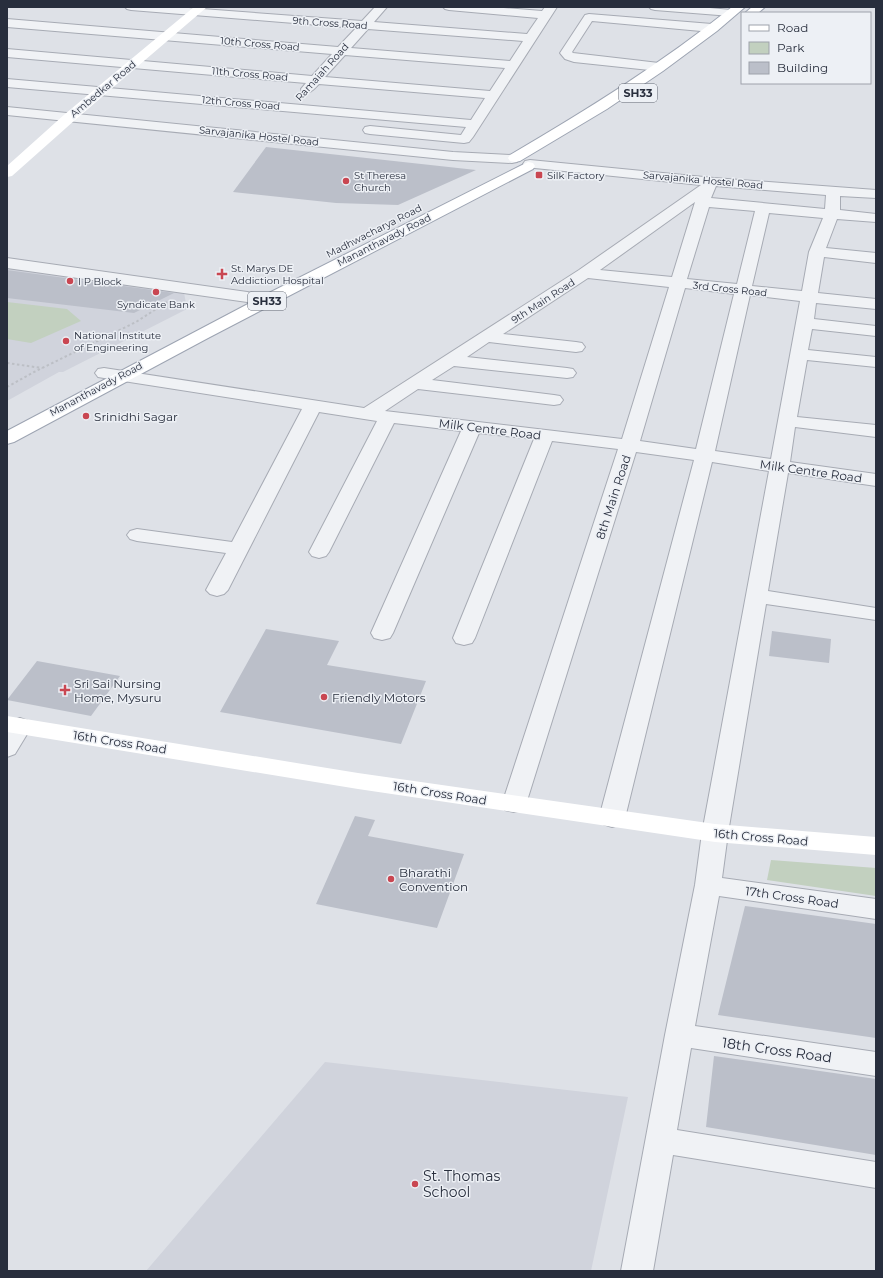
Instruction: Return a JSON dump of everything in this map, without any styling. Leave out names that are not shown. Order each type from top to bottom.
[{"type":"main road","name":"Ambedkar Road","points":[[7,173],[86,103],[198,10]]},
{"type":"main road","name":"Madhwacharya Road","points":[[7,424],[112,375],[248,296],[521,162],[659,67],[677,57],[712,28],[737,13]]},
{"type":"main road","name":"SH33","points":[[565,143],[684,63],[737,13]]},
{"type":"main road","name":"Mananthavady Road","points":[[7,438],[112,375],[269,300],[521,162],[552,152]]},
{"type":"main road","name":"16th Cross Road","points":[[14,725],[514,804],[715,834],[876,846]]},
{"type":"street","name":"9th Cross Road","points":[[131,7],[198,10],[530,38]]},
{"type":"street","points":[[449,7],[548,11]]},
{"type":"street","points":[[655,7],[737,13]]},
{"type":"street","points":[[360,12],[378,10]]},
{"type":"street","name":"Ramaiah Road","points":[[263,137],[290,108],[300,93],[315,80],[378,10]]},
{"type":"street","points":[[8,23],[27,11]]},
{"type":"street","points":[[453,156],[548,11]]},
{"type":"street","points":[[659,67],[569,56],[566,53],[592,12],[712,28]]},
{"type":"street","name":"10th Cross Road","points":[[8,23],[513,65]]},
{"type":"street","points":[[181,24],[196,25]]},
{"type":"street","points":[[337,37],[368,39]]},
{"type":"street","points":[[137,46],[167,49]]},
{"type":"street","points":[[506,51],[521,52]]},
{"type":"street","name":"11th Cross Road","points":[[7,53],[493,95]]},
{"type":"street","points":[[314,62],[345,64]]},
{"type":"street","points":[[104,75],[134,78]]},
{"type":"street","points":[[489,76],[504,77]]},
{"type":"street","name":"12th Cross Road","points":[[7,83],[474,124]]},
{"type":"street","points":[[300,93],[319,94]]},
{"type":"street","points":[[86,103],[102,104]]},
{"type":"street","points":[[468,107],[484,109]]},
{"type":"street","name":"Sarvajanika Hostel Road","points":[[9,113],[70,117],[521,162],[708,191],[832,203],[876,194]]},
{"type":"street","points":[[355,128],[464,140]]},
{"type":"street","points":[[708,191],[763,207],[832,203],[876,218]]},
{"type":"street","name":"9th Main Road","points":[[367,414],[585,274],[708,191]]},
{"type":"street","name":"8th Main Road","points":[[514,804],[629,446],[678,283],[708,191]]},
{"type":"street","points":[[637,1271],[679,1035],[708,885],[715,834],[817,252],[832,203]]},
{"type":"street","points":[[612,818],[704,456],[763,207]]},
{"type":"street","points":[[817,252],[876,258]]},
{"type":"street","points":[[7,263],[269,300]]},
{"type":"street","name":"3rd Cross Road","points":[[585,274],[876,304]]},
{"type":"street","points":[[805,323],[876,330]]},
{"type":"street","points":[[486,337],[576,347]]},
{"type":"street","points":[[799,354],[876,362]]},
{"type":"street","points":[[450,360],[567,373]]},
{"type":"street","name":"Milk Centre Road","points":[[112,375],[388,417],[629,446],[876,480]]},
{"type":"street","points":[[415,384],[554,400]]},
{"type":"street","points":[[217,590],[312,406]]},
{"type":"street","points":[[319,552],[388,417]]},
{"type":"street","points":[[788,421],[876,431]]},
{"type":"street","points":[[382,633],[472,427]]},
{"type":"street","points":[[464,638],[545,436]]},
{"type":"street","points":[[137,535],[238,549]]},
{"type":"street","points":[[756,596],[876,614]]},
{"type":"street","points":[[7,749],[14,725]]},
{"type":"street","name":"17th Cross Road","points":[[708,885],[876,909]]},
{"type":"street","name":"18th Cross Road","points":[[679,1035],[876,1064]]},
{"type":"street","points":[[660,1140],[876,1175]]},
{"type":"path","points":[[7,387],[42,368],[136,322],[170,300]]},
{"type":"path","points":[[7,363],[42,368]]},
{"type":"shaded area","name":"National Institute of Engineering","points":[[7,265],[183,287],[187,309],[63,372],[59,372],[7,401]]},
{"type":"shaded area","name":"St. Thomas School","points":[[325,1062],[628,1097],[591,1271],[146,1271]]},
{"type":"green space","points":[[7,302],[67,309],[81,321],[31,343],[7,339]]},
{"type":"green space","points":[[771,860],[876,868],[876,896],[767,880]]},
{"type":"building","name":"St Theresa Church","points":[[266,147],[476,170],[398,205],[336,203],[233,192]]},
{"type":"building","points":[[7,270],[174,293],[134,313],[7,298]]},
{"type":"building","name":"Friendly Motors","points":[[266,629],[339,641],[327,665],[426,681],[401,744],[220,712]]},
{"type":"building","points":[[772,631],[831,639],[829,663],[769,656]]},
{"type":"building","points":[[37,661],[120,676],[91,716],[7,700]]},
{"type":"building","name":"Bharathi Convention","points":[[355,816],[375,820],[368,836],[464,854],[437,928],[316,904]]},
{"type":"building","points":[[745,906],[876,924],[876,1038],[718,1015]]},
{"type":"building","points":[[714,1056],[876,1079],[876,1155],[706,1127]]},
{"type":"place","name":"Silk Factory","points":[[539,175]]},
{"type":"place","name":"St Theresa Church","points":[[346,181]]},
{"type":"place","name":"St. Marys DE Addiction Hospital","points":[[222,274]]},
{"type":"place","name":"I P Block","points":[[70,281]]},
{"type":"place","name":"Syndicate Bank","points":[[156,292]]},
{"type":"place","name":"National Institute of Engineering","points":[[66,341]]},
{"type":"place","name":"Srinidhi Sagar","points":[[86,416]]},
{"type":"place","name":"Sri Sai Nursing Home, Mysuru","points":[[65,690]]},
{"type":"place","name":"Friendly Motors","points":[[324,697]]},
{"type":"place","name":"Bharathi Convention","points":[[391,879]]},
{"type":"place","name":"St. Thomas School","points":[[415,1184]]}]
